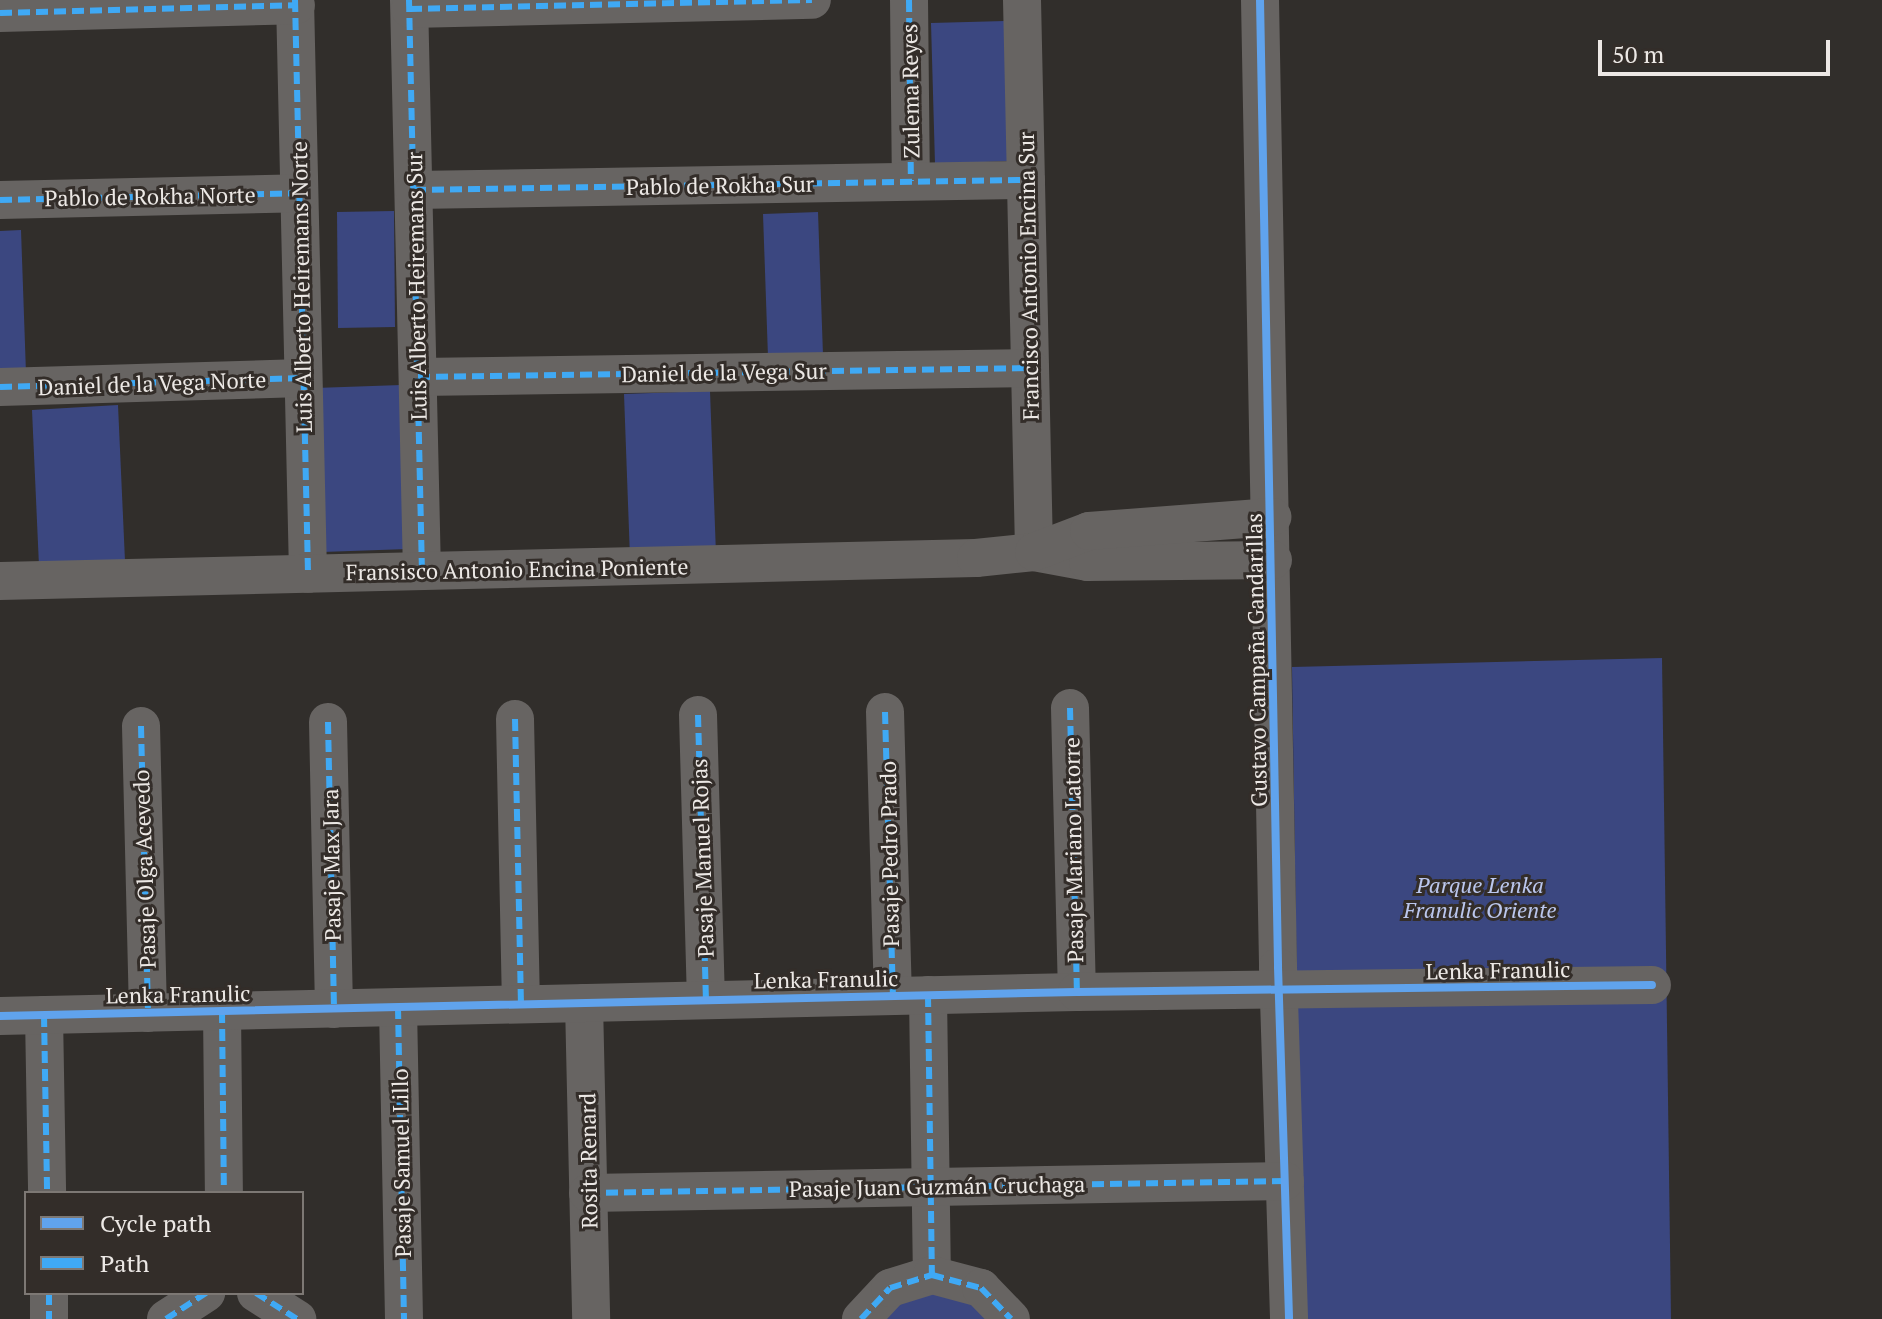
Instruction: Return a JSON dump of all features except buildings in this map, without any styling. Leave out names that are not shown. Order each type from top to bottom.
[{"type":"street","points":[[410,4],[812,0]]},
{"type":"street","name":"Zulema Reyes","points":[[909,0],[911,181]]},
{"type":"street","name":"Francisco Antonio Encina Sur","points":[[1022,0],[1034,552]]},
{"type":"street","name":"Gustavo Campaña Gandarillas","points":[[1260,0],[1279,993],[1289,1319]]},
{"type":"street","points":[[0,13],[296,2]]},
{"type":"street","name":"Luis Alberto Heiremans Norte","points":[[296,2],[308,574]]},
{"type":"street","name":"Luis Alberto Heiremans Sur","points":[[410,4],[422,571]]},
{"type":"street","name":"Pablo de Rokha Sur","points":[[414,190],[1026,180]]},
{"type":"street","name":"Pablo de Rokha Norte","points":[[0,200],[299,193]]},
{"type":"street","name":"Daniel de la Vega Sur","points":[[418,377],[1030,368]]},
{"type":"street","name":"Daniel de la Vega Norte","points":[[0,387],[303,378]]},
{"type":"street","name":"Fransisco Antonio Encina Poniente","points":[[0,581],[976,558],[1034,552],[1089,531],[1272,517]]},
{"type":"street","name":"Fransisco Antonio Encina Poniente","points":[[1034,552],[1088,562],[1273,560]]},
{"type":"street","name":"Pasaje Mariano Latorre","points":[[1070,708],[1077,992]]},
{"type":"street","name":"Pasaje Pedro Prado","points":[[885,712],[930,1185],[932,1275]]},
{"type":"street","name":"Pasaje Manuel Rojas","points":[[698,715],[706,1000]]},
{"type":"street","points":[[515,719],[521,1004]]},
{"type":"street","name":"Pasaje Max Jara","points":[[328,722],[334,1009]]},
{"type":"street","name":"Pasaje Olga Acevedo","points":[[141,726],[148,1013]]},
{"type":"street","name":"Lenka Franulic","points":[[0,1016],[1077,992],[1279,993],[1652,985]]},
{"type":"street","name":"Rosita Renard","points":[[584,1003],[591,1319]]},
{"type":"street","name":"Pasaje Samuel Lillo","points":[[398,1007],[404,1319]]},
{"type":"street","points":[[222,1011],[224,1191]]},
{"type":"street","points":[[44,1015],[47,1191]]},
{"type":"street","name":"Pasaje Juan Guzmán Cruchaga","points":[[588,1193],[1285,1181]]},
{"type":"street","points":[[861,1319],[890,1288],[932,1275],[981,1288],[1011,1319]]},
{"type":"street","points":[[49,1295],[49,1319]]},
{"type":"street","points":[[166,1319],[203,1295]]},
{"type":"street","points":[[259,1295],[297,1319]]},
{"type":"green space","points":[[1005,21],[1009,161],[935,164],[931,23]]},
{"type":"green space","points":[[394,211],[395,327],[338,328],[337,212]]},
{"type":"green space","points":[[818,212],[823,355],[768,357],[763,214]]},
{"type":"green space","points":[[21,230],[26,373],[0,374],[0,231]]},
{"type":"green space","points":[[401,385],[408,549],[322,552],[315,388]]},
{"type":"green space","points":[[710,391],[716,554],[630,558],[624,394]]},
{"type":"green space","points":[[118,405],[125,561],[39,566],[32,410]]},
{"type":"green space","name":"Parque Lenka Franulic Oriente","points":[[1662,658],[1671,1319],[1302,1319],[1292,667]]},
{"type":"green space","points":[[951,1291],[992,1319],[876,1319],[903,1295]]},
{"type":"marked path","points":[[295,0],[308,574]]},
{"type":"marked path","points":[[409,0],[422,571]]},
{"type":"marked path","points":[[410,9],[812,0]]},
{"type":"marked path","points":[[909,0],[911,181]]},
{"type":"marked path","points":[[0,13],[296,5]]},
{"type":"marked path","points":[[414,190],[1026,180]]},
{"type":"marked path","points":[[0,200],[299,193]]},
{"type":"marked path","points":[[418,377],[1030,368]]},
{"type":"marked path","points":[[0,387],[303,378]]},
{"type":"marked path","points":[[1070,708],[1077,992]]},
{"type":"marked path","points":[[885,712],[893,996]]},
{"type":"marked path","points":[[698,715],[706,1000]]},
{"type":"marked path","points":[[515,719],[521,1004]]},
{"type":"marked path","points":[[328,722],[334,1009]]},
{"type":"marked path","points":[[141,726],[148,1013]]},
{"type":"marked path","points":[[928,995],[932,1275]]},
{"type":"marked path","points":[[398,1007],[404,1319]]},
{"type":"marked path","points":[[222,1011],[224,1191]]},
{"type":"marked path","points":[[44,1015],[47,1191]]},
{"type":"marked path","points":[[588,1193],[1285,1181]]},
{"type":"marked path","points":[[861,1319],[890,1288],[932,1275],[981,1288],[1011,1319]]},
{"type":"marked path","points":[[49,1295],[49,1319]]},
{"type":"marked path","points":[[166,1319],[203,1295]]},
{"type":"marked path","points":[[259,1295],[297,1319]]},
{"type":"cycle path","points":[[1260,0],[1278,967],[1289,1319]]},
{"type":"cycle path","points":[[0,1016],[1077,992],[1652,985]]}]
